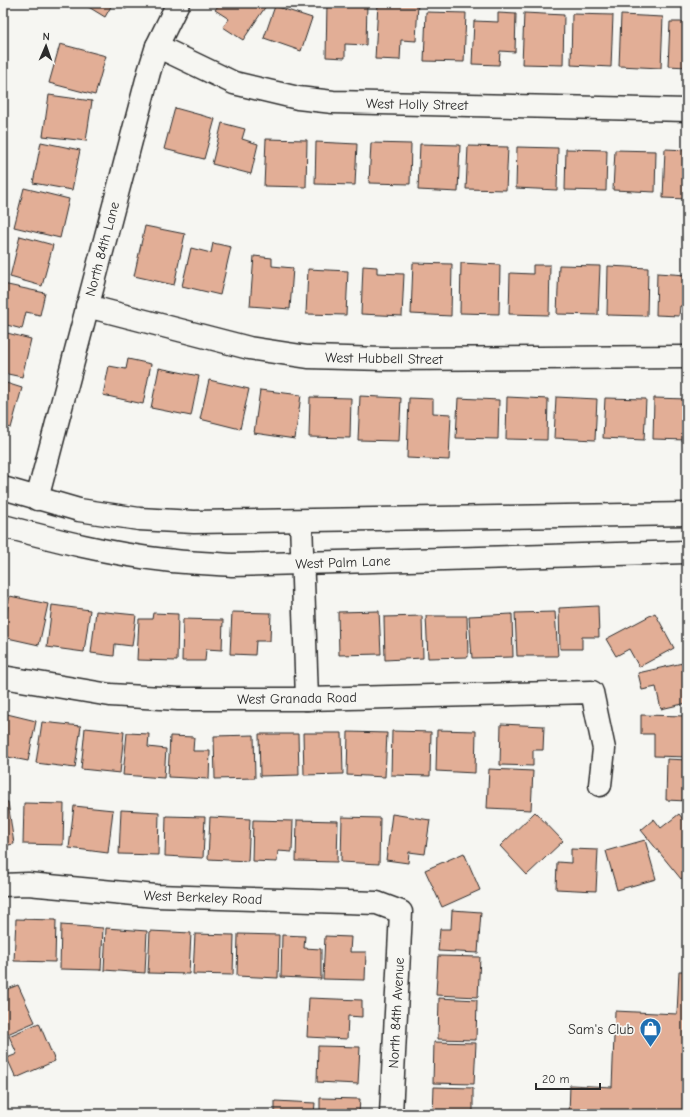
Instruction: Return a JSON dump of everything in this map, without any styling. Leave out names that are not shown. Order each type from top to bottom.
[{"type":"street","name":"North 84th Lane","points":[[37,499],[137,113],[157,46],[178,3]]},
{"type":"street","name":"West Holly Street","points":[[157,46],[208,72],[234,83],[298,98],[333,102],[687,110]]},
{"type":"street","name":"West Hubbell Street","points":[[87,306],[249,348],[308,357],[385,359],[687,357]]},
{"type":"street","points":[[3,488],[79,510],[139,519],[194,522],[687,514]]},
{"type":"street","points":[[301,521],[307,699]]},
{"type":"street","name":"West Palm Lane","points":[[3,526],[67,544],[166,560],[232,564],[687,552]]},
{"type":"street","name":"West Granada Road","points":[[3,678],[110,695],[178,699],[307,699],[592,692],[604,749],[600,786]]},
{"type":"street","name":"West Berkeley Road","points":[[3,885],[28,884],[156,896],[377,902],[401,912]]},
{"type":"street","name":"North 84th Avenue","points":[[391,1114],[401,912]]},
{"type":"building","points":[[82,3],[113,3],[105,17]]},
{"type":"building","points":[[116,3],[130,3],[126,9]]},
{"type":"building","points":[[220,3],[268,3],[243,40],[223,27],[229,19],[215,10]]},
{"type":"building","points":[[327,3],[367,3],[366,45],[345,44],[345,58],[326,57]]},
{"type":"building","points":[[378,3],[418,3],[416,41],[401,40],[400,60],[375,59]]},
{"type":"building","points":[[275,6],[312,18],[301,51],[264,38]]},
{"type":"building","points":[[426,12],[466,13],[464,62],[424,61]]},
{"type":"building","points":[[498,13],[516,14],[515,52],[500,51],[499,65],[472,64],[474,21],[498,22]]},
{"type":"building","points":[[524,13],[564,15],[563,65],[522,64]]},
{"type":"building","points":[[572,14],[613,15],[611,67],[571,65]]},
{"type":"building","points":[[621,15],[663,17],[661,68],[619,66]]},
{"type":"building","points":[[670,22],[687,22],[687,67],[668,66]]},
{"type":"building","points":[[60,44],[106,56],[95,95],[49,83]]},
{"type":"building","points":[[49,95],[92,101],[86,141],[43,136]]},
{"type":"building","points":[[175,108],[215,119],[204,159],[164,149]]},
{"type":"building","points":[[222,123],[245,129],[242,139],[258,144],[251,174],[212,164]]},
{"type":"building","points":[[266,139],[307,140],[306,187],[264,186]]},
{"type":"building","points":[[41,142],[80,150],[72,190],[33,183]]},
{"type":"building","points":[[316,142],[357,144],[355,185],[315,184]]},
{"type":"building","points":[[371,143],[411,144],[410,184],[369,183]]},
{"type":"building","points":[[420,144],[460,145],[458,192],[418,190]]},
{"type":"building","points":[[468,146],[508,147],[506,190],[466,189]]},
{"type":"building","points":[[517,147],[558,148],[557,190],[516,188]]},
{"type":"building","points":[[566,149],[607,150],[606,191],[565,190]]},
{"type":"building","points":[[665,149],[687,150],[687,199],[663,198]]},
{"type":"building","points":[[615,150],[656,151],[655,192],[613,190]]},
{"type":"building","points":[[24,188],[69,199],[60,238],[14,227]]},
{"type":"building","points":[[145,226],[185,234],[174,285],[134,276]]},
{"type":"building","points":[[20,236],[53,245],[42,286],[10,277]]},
{"type":"building","points":[[213,243],[231,247],[220,295],[182,286],[191,248],[211,253]]},
{"type":"building","points":[[254,256],[272,258],[272,266],[293,268],[290,309],[250,306]]},
{"type":"building","points":[[413,263],[452,264],[451,316],[411,314]]},
{"type":"building","points":[[461,263],[500,265],[499,314],[460,313]]},
{"type":"building","points":[[533,265],[550,265],[549,315],[509,314],[510,273],[533,274]]},
{"type":"building","points":[[559,265],[600,266],[598,315],[557,314]]},
{"type":"building","points":[[363,266],[377,267],[377,273],[404,274],[402,316],[361,314]]},
{"type":"building","points":[[608,266],[648,268],[647,316],[607,315]]},
{"type":"building","points":[[308,269],[348,271],[346,315],[306,314]]},
{"type":"building","points":[[657,273],[687,275],[687,306],[680,306],[679,316],[656,315]]},
{"type":"building","points":[[3,284],[45,293],[40,315],[26,312],[22,329],[3,324]]},
{"type":"building","points":[[3,332],[31,339],[22,377],[3,373]]},
{"type":"building","points":[[128,359],[151,364],[143,404],[103,395],[109,366],[126,369]]},
{"type":"building","points":[[159,368],[199,376],[191,416],[151,408]]},
{"type":"building","points":[[209,380],[249,389],[240,429],[200,419]]},
{"type":"building","points":[[3,382],[22,388],[11,428],[3,426]]},
{"type":"building","points":[[260,390],[301,395],[295,439],[254,433]]},
{"type":"building","points":[[360,396],[401,398],[399,441],[358,440]]},
{"type":"building","points":[[310,397],[351,398],[350,438],[309,437]]},
{"type":"building","points":[[507,397],[548,399],[547,440],[506,439]]},
{"type":"building","points":[[556,397],[597,399],[595,440],[554,438]]},
{"type":"building","points":[[409,398],[433,399],[433,413],[451,414],[449,460],[407,458]]},
{"type":"building","points":[[458,398],[499,400],[498,439],[456,438]]},
{"type":"building","points":[[605,398],[646,399],[644,440],[603,438]]},
{"type":"building","points":[[654,398],[687,399],[687,440],[653,439]]},
{"type":"building","points":[[10,596],[48,604],[39,645],[3,637],[3,629]]},
{"type":"building","points":[[52,605],[90,610],[84,652],[47,647]]},
{"type":"building","points":[[598,606],[599,637],[582,637],[582,649],[560,649],[559,608]]},
{"type":"building","points":[[96,611],[136,615],[132,646],[115,644],[114,656],[91,653]]},
{"type":"building","points":[[379,611],[381,654],[339,655],[338,612]]},
{"type":"building","points":[[232,612],[271,613],[270,641],[256,641],[255,655],[230,654]]},
{"type":"building","points":[[555,612],[558,656],[517,656],[515,613]]},
{"type":"building","points":[[153,613],[178,614],[177,661],[137,660],[139,619],[152,619]]},
{"type":"building","points":[[655,613],[674,648],[639,667],[629,649],[616,656],[606,639]]},
{"type":"building","points":[[512,614],[513,657],[472,658],[469,616]]},
{"type":"building","points":[[422,616],[423,658],[385,660],[384,617]]},
{"type":"building","points":[[426,616],[467,616],[468,657],[428,658]]},
{"type":"building","points":[[183,619],[223,620],[222,650],[206,649],[205,661],[182,661]]},
{"type":"building","points":[[687,662],[687,703],[661,709],[656,687],[642,690],[638,673]]},
{"type":"building","points":[[3,713],[36,721],[28,761],[3,756]]},
{"type":"building","points":[[641,715],[687,716],[687,757],[654,756],[654,734],[641,734]]},
{"type":"building","points":[[42,722],[81,726],[75,768],[36,763]]},
{"type":"building","points":[[501,724],[544,726],[543,750],[533,750],[533,766],[500,765]]},
{"type":"building","points":[[85,728],[124,732],[120,773],[81,769]]},
{"type":"building","points":[[437,730],[476,731],[475,773],[436,771]]},
{"type":"building","points":[[392,731],[431,732],[430,776],[391,775]]},
{"type":"building","points":[[348,732],[387,733],[385,777],[347,775]]},
{"type":"building","points":[[127,733],[149,734],[148,747],[166,749],[164,778],[123,775]]},
{"type":"building","points":[[303,733],[342,733],[343,774],[304,775]]},
{"type":"building","points":[[259,734],[298,734],[299,775],[260,776]]},
{"type":"building","points":[[254,735],[255,778],[215,779],[214,736]]},
{"type":"building","points":[[170,736],[194,737],[193,751],[210,751],[209,779],[168,777]]},
{"type":"building","points":[[667,759],[687,760],[687,801],[666,800]]},
{"type":"building","points":[[489,769],[533,771],[531,810],[487,808]]},
{"type":"building","points":[[3,802],[8,802],[14,844],[3,846]]},
{"type":"building","points":[[24,803],[64,804],[63,845],[23,844]]},
{"type":"building","points":[[74,806],[113,810],[108,853],[69,848]]},
{"type":"building","points":[[121,810],[159,812],[158,855],[119,854]]},
{"type":"building","points":[[535,812],[563,841],[527,875],[500,846]]},
{"type":"building","points":[[392,814],[430,820],[425,854],[409,852],[408,863],[386,860]]},
{"type":"building","points":[[679,814],[687,824],[687,874],[681,879],[641,830],[654,819],[661,828]]},
{"type":"building","points":[[166,816],[205,817],[203,858],[165,856]]},
{"type":"building","points":[[210,817],[250,819],[248,861],[208,859]]},
{"type":"building","points":[[342,817],[380,818],[379,864],[341,862]]},
{"type":"building","points":[[253,820],[293,821],[292,852],[278,851],[277,862],[252,861]]},
{"type":"building","points":[[297,820],[338,821],[337,862],[296,861]]},
{"type":"building","points":[[645,840],[656,879],[617,890],[606,851]]},
{"type":"building","points":[[571,849],[598,850],[596,891],[556,889],[557,862],[571,863]]},
{"type":"building","points":[[464,853],[480,890],[442,907],[425,870]]},
{"type":"building","points":[[452,910],[481,912],[478,953],[438,951],[440,929],[451,929]]},
{"type":"building","points":[[16,919],[56,920],[55,962],[14,961]]},
{"type":"building","points":[[61,925],[103,928],[101,970],[60,969]]},
{"type":"building","points":[[106,928],[147,931],[145,973],[104,970]]},
{"type":"building","points":[[150,931],[191,933],[189,974],[148,973]]},
{"type":"building","points":[[195,934],[234,935],[233,975],[193,974]]},
{"type":"building","points":[[238,934],[279,935],[278,978],[237,976]]},
{"type":"building","points":[[282,935],[305,936],[304,948],[321,949],[321,979],[281,977]]},
{"type":"building","points":[[325,936],[351,937],[350,952],[366,952],[365,980],[323,979]]},
{"type":"building","points":[[438,956],[480,957],[478,997],[436,995]]},
{"type":"building","name":"Sam's Club","points":[[679,971],[687,971],[687,1114],[569,1114],[570,1085],[612,1087],[615,1011],[677,1014]]},
{"type":"building","points":[[18,985],[35,1022],[3,1036],[3,991]]},
{"type":"building","points":[[309,998],[362,1000],[362,1017],[348,1016],[347,1039],[307,1037]]},
{"type":"building","points":[[439,998],[477,1000],[476,1040],[438,1039]]},
{"type":"building","points":[[39,1023],[55,1061],[16,1078],[7,1058],[17,1054],[9,1036]]},
{"type":"building","points":[[434,1042],[476,1043],[474,1084],[433,1083]]},
{"type":"building","points":[[318,1046],[360,1047],[358,1084],[317,1082]]},
{"type":"building","points":[[434,1087],[473,1088],[473,1114],[433,1114]]},
{"type":"building","points":[[320,1098],[360,1099],[359,1114],[320,1114]]},
{"type":"building","points":[[275,1101],[315,1103],[314,1114],[275,1114]]},
{"type":"place","name":"Sam's Club","points":[[650,1048]]}]
